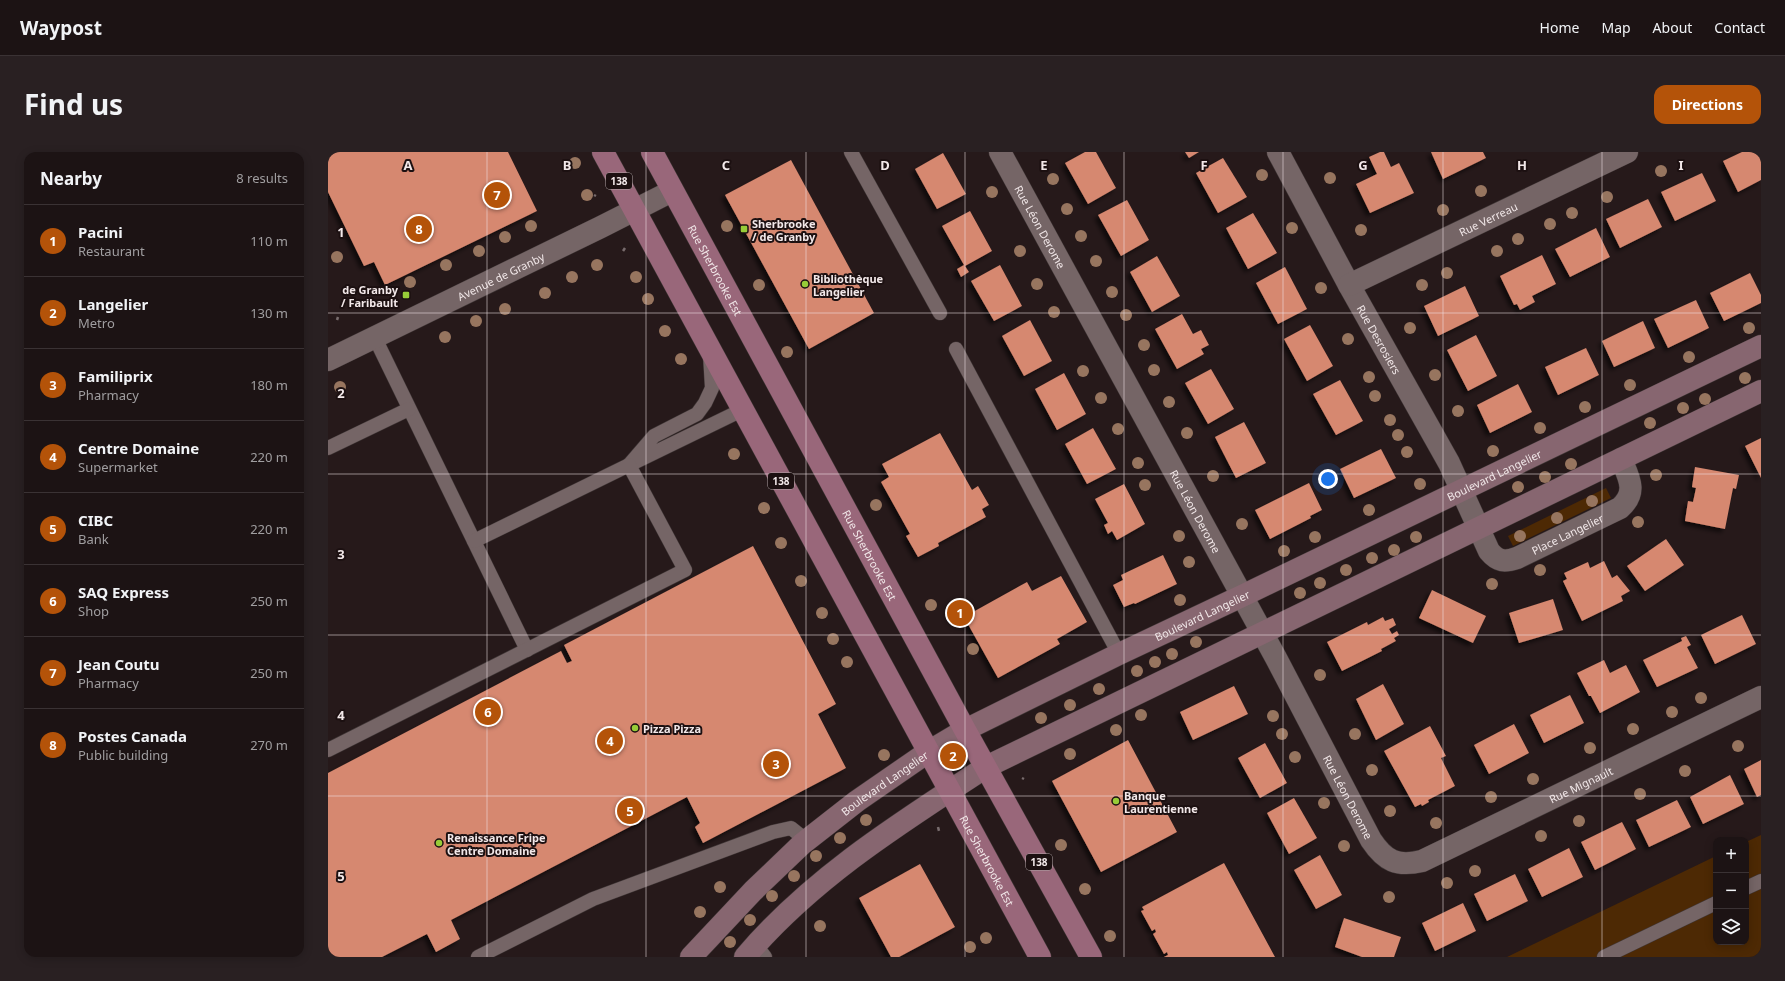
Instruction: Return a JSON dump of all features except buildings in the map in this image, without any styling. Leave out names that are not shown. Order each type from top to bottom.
[{"type":"main road","name":"Rue Sherbrooke Est","points":[[603,152],[1040,957]]},
{"type":"main road","name":"Rue Sherbrooke Est","points":[[652,152],[965,730],[1091,957]]},
{"type":"main road","name":"Boulevard Langelier","points":[[691,957],[753,891],[806,840],[857,800],[928,752],[965,730],[1119,654],[1761,346]]},
{"type":"main road","points":[[755,953],[795,904],[824,878],[986,767],[1761,391]]},
{"type":"street","name":"Rue Léon Derome","points":[[1000,152],[1262,633],[1371,840],[1377,850],[1386,858],[1397,864]]},
{"type":"street","name":"Rue Desrosiers","points":[[1278,152],[1349,285],[1450,463],[1479,528]]},
{"type":"street","name":"Rue Verreau","points":[[1349,285],[1627,152]]},
{"type":"street","name":"Avenue de Granby","points":[[328,360],[672,190]]},
{"type":"street","name":"Place Langelier","points":[[1479,528],[1489,551],[1494,557],[1501,561],[1509,560],[1620,508],[1627,502],[1631,486],[1621,459]]},
{"type":"street","name":"Rue Mignault","points":[[1397,864],[1410,864],[1435,855],[1761,697]]},
{"type":"lane","points":[[851,152],[940,313]]},
{"type":"lane","points":[[375,338],[527,650]]},
{"type":"lane","points":[[630,465],[654,436],[697,414],[705,403],[712,388],[710,348]]},
{"type":"lane","points":[[956,349],[1119,654]]},
{"type":"lane","points":[[328,448],[409,408]]},
{"type":"lane","points":[[474,541],[742,410]]},
{"type":"lane","points":[[328,750],[685,570],[630,465]]},
{"type":"lane","points":[[478,957],[593,899],[773,832],[791,828],[806,840]]},
{"type":"lane","points":[[1749,887],[1761,881]]},
{"type":"lane","points":[[1604,957],[1713,904]]},
{"type":"shaded area","points":[[1606,488],[1611,498],[1513,546],[1508,536]]},
{"type":"shaded area","points":[[1761,835],[1761,957],[1507,957],[1713,857],[1713,945],[1749,945],[1749,841]]},
{"type":"place","name":"Jean Coutu","points":[[497,195]]},
{"type":"place","name":"Postes Canada","points":[[419,229]]},
{"type":"place","name":"Sherbrooke / de Granby","points":[[744,229]]},
{"type":"place","name":"Bibliothèque Langelier","points":[[805,284]]},
{"type":"place","name":"de Granby / Faribault","points":[[406,295]]},
{"type":"place","name":"Pacini","points":[[960,613]]},
{"type":"place","name":"SAQ Express","points":[[488,712]]},
{"type":"place","name":"Pizza Pizza","points":[[635,728]]},
{"type":"place","name":"Centre Domaine","points":[[610,741]]},
{"type":"place","name":"Langelier","points":[[953,756]]},
{"type":"place","name":"Familiprix","points":[[776,764]]},
{"type":"place","name":"Banque Laurentienne","points":[[1116,801]]},
{"type":"place","name":"CIBC","points":[[630,811]]},
{"type":"place","name":"Renaissance Fripe Centre Domaine","points":[[439,843]]}]
